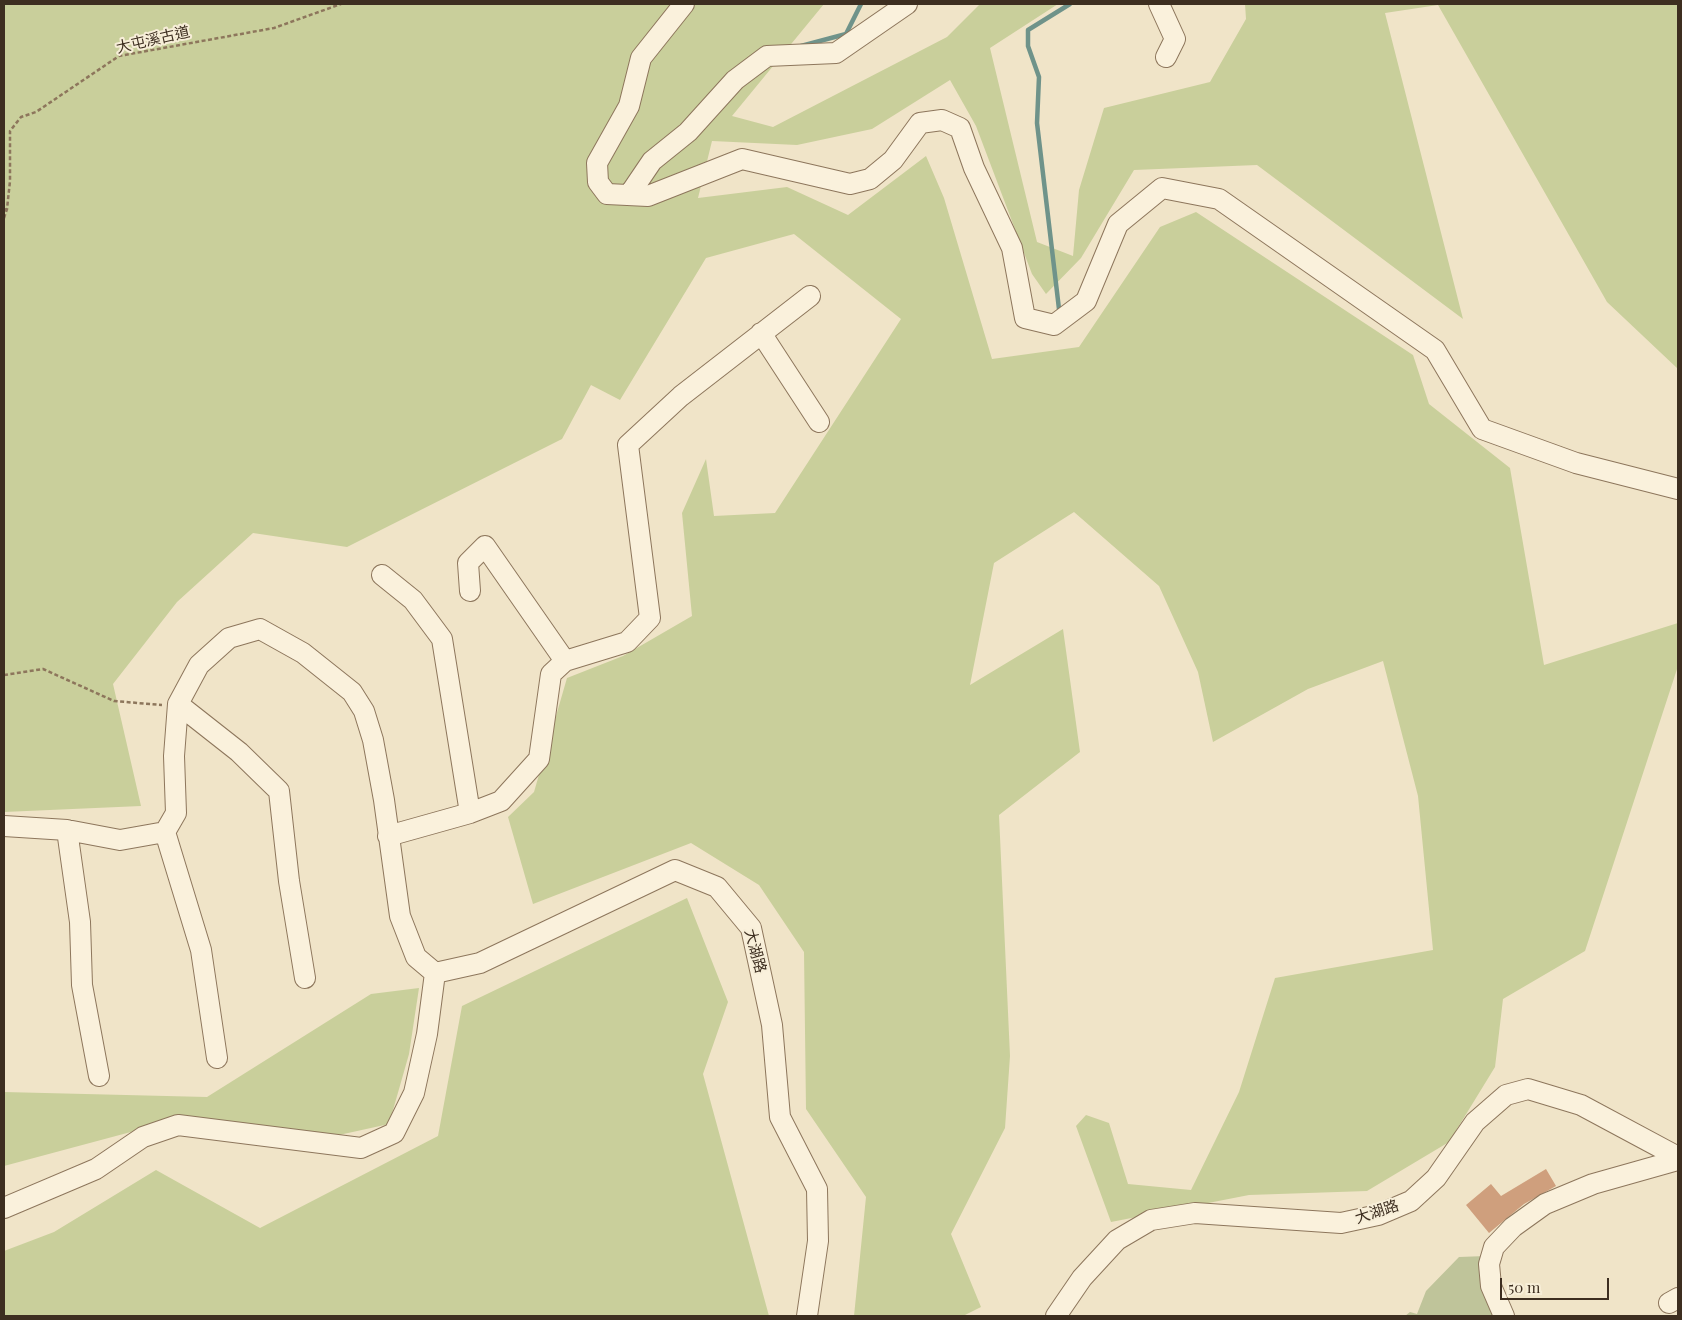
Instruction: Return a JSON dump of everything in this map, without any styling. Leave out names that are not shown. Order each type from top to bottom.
[{"type":"street","points":[[684,4],[641,58],[629,106],[597,163],[598,182],[607,194],[648,196],[742,159],[850,184],[870,179],[893,160],[920,124],[942,120],[960,128],[974,168],[1012,248],[1025,318],[1054,325],[1086,302],[1118,224],[1162,188],[1219,199],[1435,350],[1482,428],[1576,463],[1678,489]]},
{"type":"street","points":[[629,195],[652,161],[688,132],[735,80],[768,56],[836,53],[907,4]]},
{"type":"street","points":[[1159,4],[1175,39],[1166,57]]},
{"type":"street","points":[[388,836],[470,813],[501,801],[539,759],[551,674],[565,661],[627,642],[650,618],[628,445],[681,396],[810,296]]},
{"type":"street","points":[[761,333],[819,422]]},
{"type":"street","points":[[470,591],[468,563],[485,546],[565,661]]},
{"type":"street","points":[[382,574],[413,600],[442,639],[470,813]]},
{"type":"street","points":[[4,1208],[96,1169],[142,1137],[178,1125],[361,1148],[394,1133],[414,1093],[427,1034],[435,972],[416,957],[400,916],[376,757],[364,711],[352,692],[302,653],[260,630],[229,638],[199,665],[171,704],[176,813],[165,832],[201,950],[217,1058]]},
{"type":"street","points":[[171,704],[239,752],[279,791],[289,881],[305,978]]},
{"type":"street","points":[[4,826],[67,830],[120,840],[165,832]]},
{"type":"street","points":[[67,830],[80,922],[82,985],[99,1076]]},
{"type":"street","name":"大湖路","points":[[435,972],[480,963],[675,870],[718,887],[751,928],[772,1024],[780,1117],[817,1189],[818,1241],[808,1316]]},
{"type":"street","name":"大湖路","points":[[1056,1316],[1082,1278],[1117,1240],[1151,1220],[1195,1213],[1341,1223],[1378,1215],[1411,1201],[1436,1178],[1475,1122],[1506,1095],[1513,1093],[1528,1090],[1581,1105],[1678,1158]]},
{"type":"street","points":[[1504,1316],[1491,1286],[1489,1264],[1494,1247],[1512,1227],[1545,1204],[1584,1187],[1678,1158]]},
{"type":"path","name":"大屯溪古道","points":[[4,218],[10,181],[10,131],[21,117],[36,112],[118,56],[274,28],[340,4]]},
{"type":"path","points":[[4,675],[43,669],[114,701],[171,704]]},
{"type":"green space","points":[[4,4],[824,4],[732,116],[773,127],[947,37],[980,4],[1058,4],[990,48],[1037,242],[1073,256],[1079,190],[1104,108],[1210,82],[1246,19],[1245,4],[1678,4],[1678,369],[1607,302],[1438,5],[1385,13],[1463,319],[1257,165],[1134,170],[1081,258],[1046,294],[1032,274],[976,126],[950,80],[872,129],[797,145],[712,141],[698,198],[787,187],[848,215],[926,156],[944,198],[992,359],[1079,347],[1160,227],[1196,212],[1413,355],[1429,404],[1510,468],[1544,665],[1678,623],[1678,666],[1585,951],[1503,999],[1495,1067],[1449,1142],[1367,1191],[1249,1195],[1111,1222],[1076,1126],[1086,1115],[1109,1123],[1128,1184],[1191,1190],[1239,1092],[1275,978],[1433,950],[1418,796],[1383,661],[1308,689],[1213,742],[1198,672],[1159,586],[1074,512],[994,563],[970,685],[1063,629],[1080,752],[999,815],[1010,1056],[1005,1128],[951,1234],[981,1307],[963,1316],[854,1316],[866,1197],[806,1109],[804,952],[759,885],[691,843],[533,904],[508,817],[534,792],[567,678],[623,656],[692,616],[682,513],[706,459],[714,516],[775,513],[901,319],[794,234],[706,258],[620,400],[591,385],[562,439],[347,547],[253,533],[177,602],[113,684],[141,806],[4,812]]},
{"type":"green space","points":[[687,898],[728,1002],[703,1074],[769,1316],[4,1316],[4,1251],[54,1232],[156,1170],[260,1228],[438,1136],[462,1006]]},
{"type":"green space","points":[[419,988],[409,1054],[389,1124],[339,1135],[183,1118],[4,1166],[4,1092],[207,1097],[371,994]]},
{"type":"green space","points":[[1486,1256],[1498,1316],[1405,1316],[1410,1312],[1417,1314],[1426,1291],[1459,1257]]},
{"type":"building","points":[[1546,1169],[1556,1186],[1524,1204],[1489,1233],[1466,1205],[1491,1184],[1501,1196]]},
{"type":"waterway","points":[[801,46],[846,34],[861,4]]},
{"type":"waterway","points":[[1059,309],[1037,123],[1039,77],[1028,46],[1028,30],[1070,4]]}]
